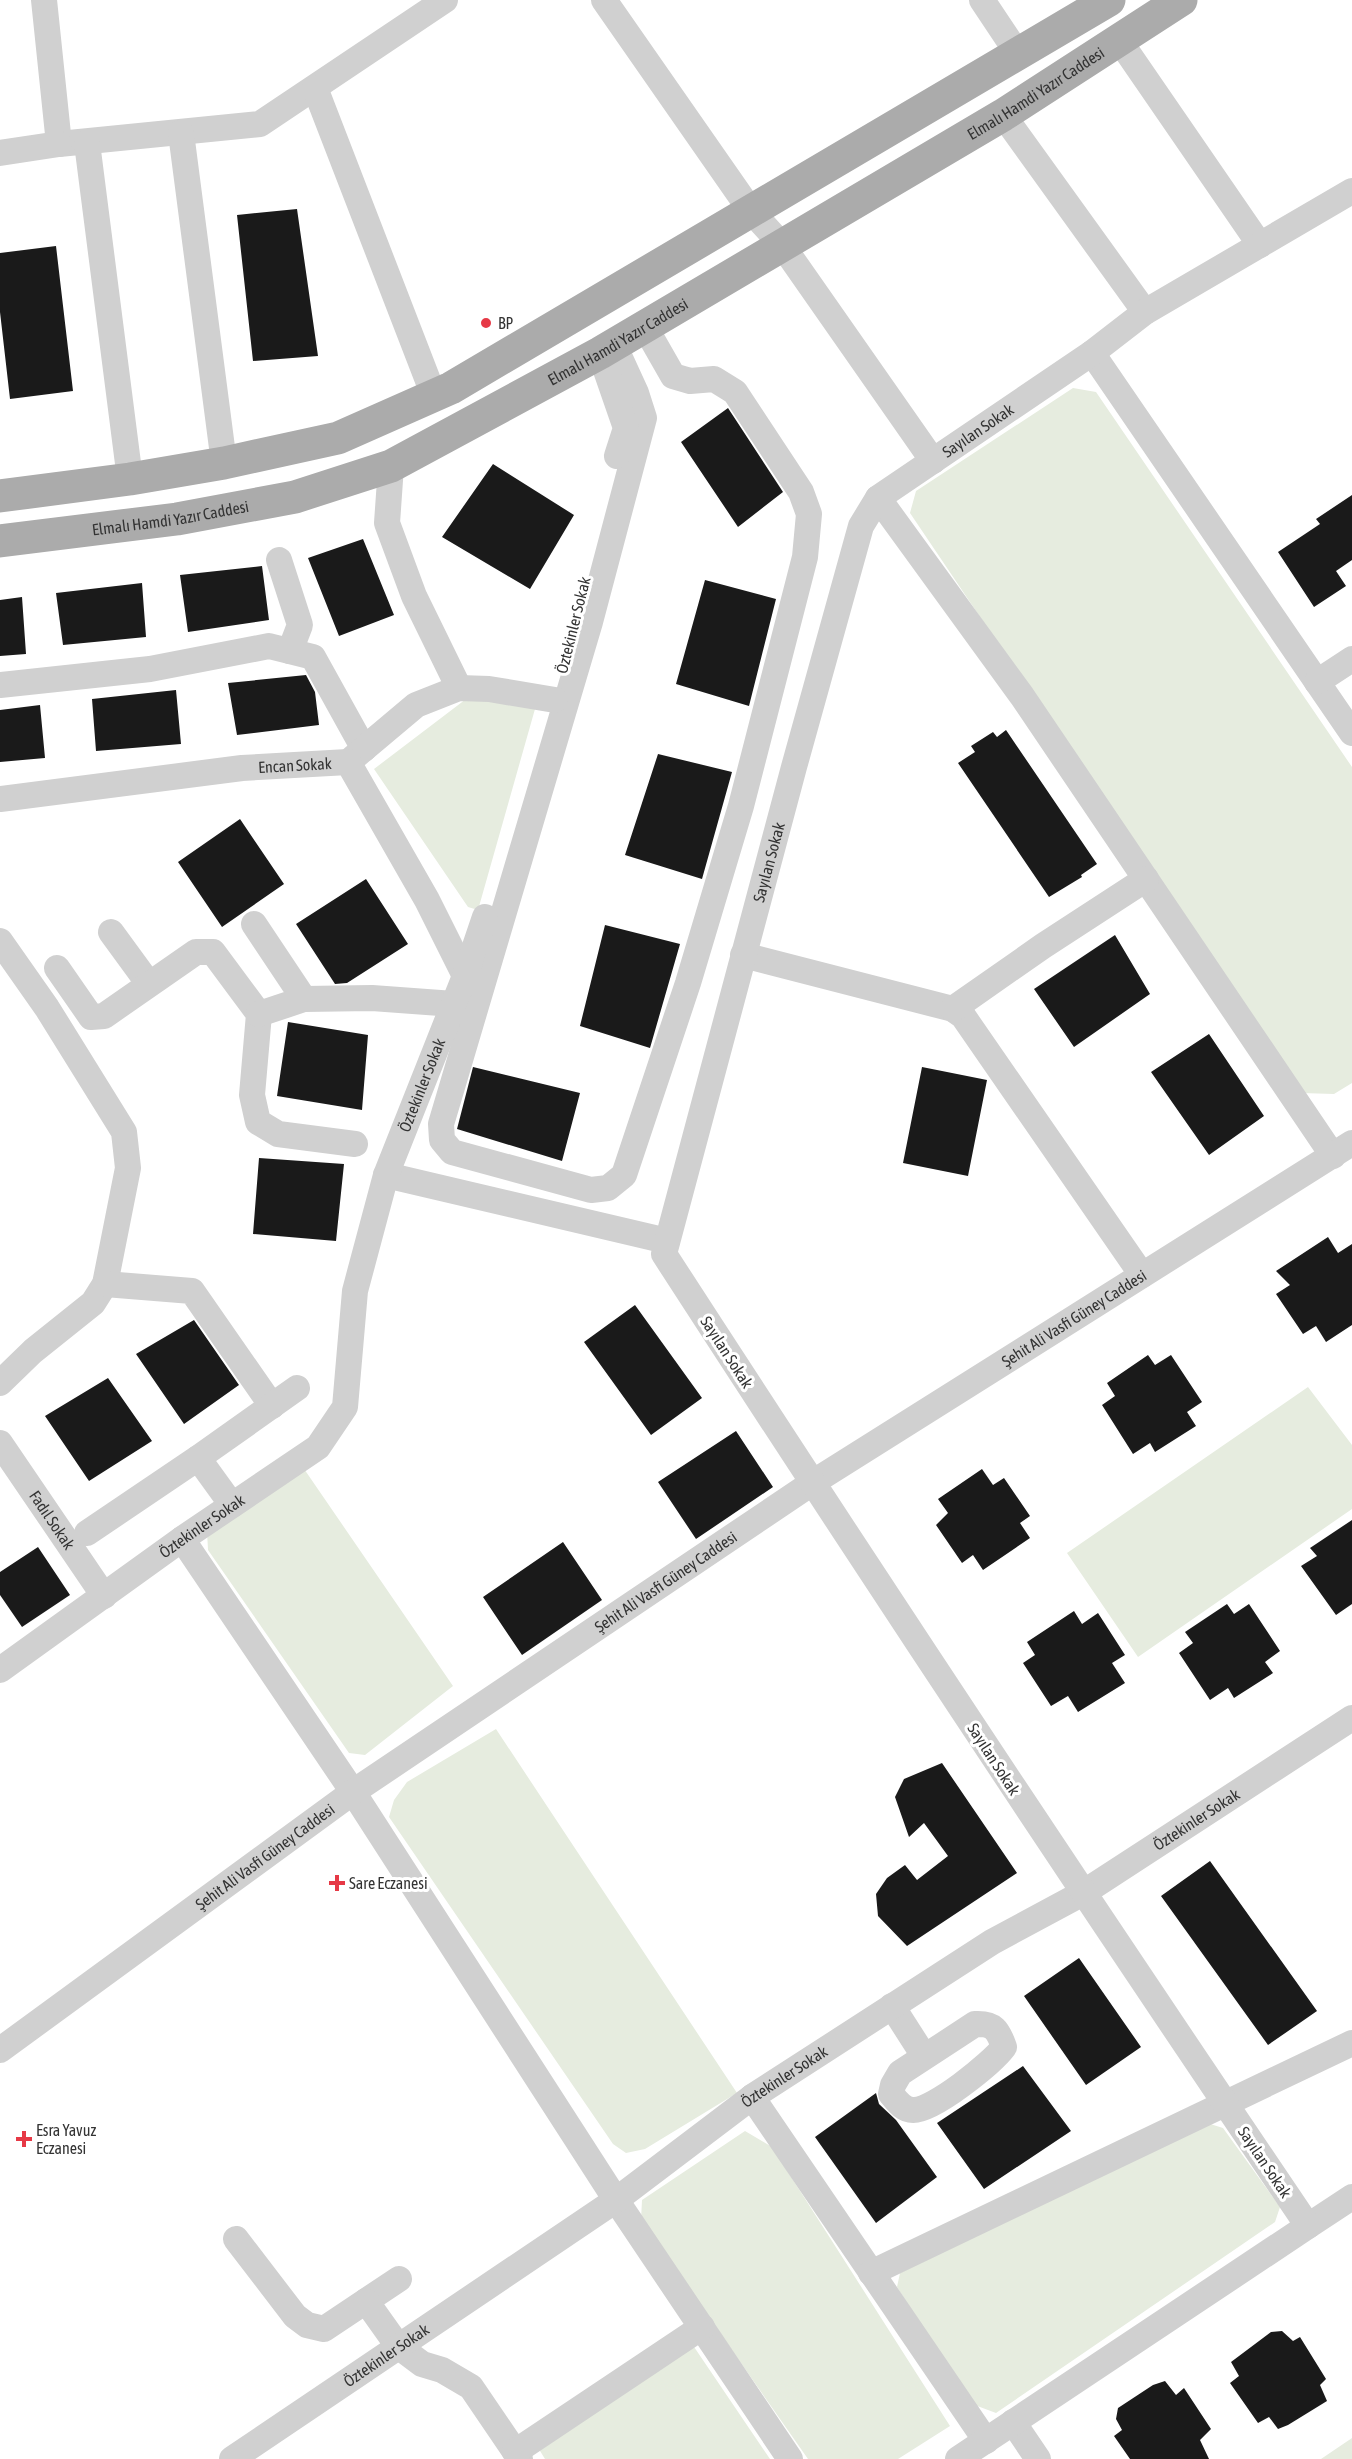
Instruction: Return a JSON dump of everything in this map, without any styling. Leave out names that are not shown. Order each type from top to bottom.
[{"type":"main road","points":[[0,496],[130,479],[224,463],[338,438],[434,396],[1109,0]]},
{"type":"main road","name":"Elmalı Hamdi Yazır Caddesi","points":[[0,542],[177,519],[284,499],[391,466],[645,327],[1003,115],[1181,0]]},
{"type":"street","points":[[44,0],[59,144]]},
{"type":"street","points":[[0,153],[59,144],[260,124],[445,0]]},
{"type":"street","points":[[604,0],[751,212],[782,245],[933,461]]},
{"type":"street","points":[[982,0],[1018,54]]},
{"type":"street","points":[[1119,40],[1260,245]]},
{"type":"street","points":[[315,88],[434,396]]},
{"type":"street","points":[[1003,115],[1145,312]]},
{"type":"street","points":[[181,133],[224,463]]},
{"type":"street","points":[[87,143],[130,479]]},
{"type":"street","name":"Sayılan Sokak","points":[[1308,2226],[1083,1893],[812,1483],[664,1254],[743,955],[861,526],[878,498],[1092,353],[1145,312],[1352,191]]},
{"type":"street","points":[[607,349],[636,393],[644,418],[590,622],[441,1124],[442,1140],[452,1152],[591,1190],[608,1188],[624,1175],[688,984],[756,749],[805,557],[809,514],[801,492],[735,392],[714,379],[690,381],[674,376],[645,327]]},
{"type":"street","name":"Öztekinler Sokak","points":[[0,1670],[182,1539],[318,1447],[345,1407],[355,1291],[386,1175],[465,976],[526,796],[555,700],[602,510],[626,428],[607,349]]},
{"type":"street","points":[[1092,353],[1352,734]]},
{"type":"street","points":[[391,466],[387,524],[414,596],[459,688]]},
{"type":"street","points":[[878,498],[1022,696],[1146,879],[1346,1149]]},
{"type":"street","points":[[279,560],[300,625],[290,651]]},
{"type":"street","points":[[0,685],[150,669],[269,646],[313,657],[356,756],[416,705],[459,688],[489,689],[555,700]]},
{"type":"street","points":[[1317,682],[1352,659]]},
{"type":"street","name":"Encan Sokak","points":[[0,799],[356,756],[465,976]]},
{"type":"street","points":[[953,1009],[1043,946],[1146,879]]},
{"type":"street","points":[[254,924],[304,999]]},
{"type":"street","points":[[111,932],[150,984]]},
{"type":"street","points":[[0,941],[47,1008],[123,1132],[128,1168],[105,1284],[93,1303],[33,1352],[0,1383]]},
{"type":"street","points":[[57,968],[91,1017],[104,1016],[196,952],[213,952],[259,1014],[252,1095],[258,1122],[278,1134],[355,1144]]},
{"type":"street","points":[[743,955],[953,1009],[963,1016],[1142,1275]]},
{"type":"street","points":[[259,1014],[304,999],[372,998],[454,1004]]},
{"type":"street","name":"Şehit Ali Vasfi Güney Caddesi","points":[[0,2050],[353,1792],[812,1483],[1346,1149]]},
{"type":"street","points":[[386,1175],[667,1241]]},
{"type":"street","points":[[105,1284],[192,1291],[272,1406]]},
{"type":"street","points":[[87,1533],[297,1388]]},
{"type":"street","name":"Fadıl Sokak","points":[[0,1443],[104,1596]]},
{"type":"street","points":[[198,1458],[232,1505]]},
{"type":"street","points":[[182,1539],[353,1792],[616,2200],[790,2459]]},
{"type":"street","name":"Öztekinler Sokak","points":[[232,2459],[616,2200],[752,2097],[992,1942],[1083,1893],[1352,1718]]},
{"type":"street","points":[[892,2007],[924,2056]]},
{"type":"street","points":[[871,2273],[1352,2043]]},
{"type":"street","points":[[752,2097],[986,2441]]},
{"type":"street","points":[[958,2459],[1352,2197]]},
{"type":"street","points":[[236,2239],[295,2316],[307,2325],[324,2329],[399,2279]]},
{"type":"street","points":[[366,2301],[398,2346],[422,2364],[442,2370],[471,2387],[517,2456],[702,2327]]},
{"type":"street","points":[[1013,2422],[1038,2459]]},
{"type":"shaded area","points":[[1073,388],[1096,392],[1352,767],[1352,1083],[1334,1094],[1301,1093],[910,513],[916,491]]},
{"type":"shaded area","points":[[470,696],[535,709],[478,910],[468,907],[374,769]]},
{"type":"shaded area","points":[[1308,1387],[1352,1445],[1352,1509],[1138,1657],[1067,1553]]},
{"type":"shaded area","points":[[300,1463],[453,1686],[365,1755],[349,1753],[208,1550],[207,1531]]},
{"type":"shaded area","points":[[496,1729],[737,2093],[645,2149],[626,2153],[613,2144],[389,1817],[394,1800],[407,1782]]},
{"type":"shaded area","points":[[1207,2123],[1223,2128],[1280,2207],[1275,2222],[996,2413],[972,2404],[897,2287],[900,2273]]},
{"type":"shaded area","points":[[745,2131],[772,2147],[950,2426],[898,2459],[808,2459],[641,2220],[642,2200]]},
{"type":"shaded area","points":[[688,2338],[770,2459],[545,2459],[537,2446]]},
{"type":"shaded area","points":[[1352,2438],[1352,2459],[1321,2459]]},
{"type":"building","points":[[297,209],[318,356],[253,361],[237,215]]},
{"type":"building","points":[[56,246],[73,391],[10,399],[0,312],[0,253]]},
{"type":"building","points":[[728,408],[783,492],[738,527],[681,442]]},
{"type":"building","points":[[493,464],[574,515],[530,589],[442,537]]},
{"type":"building","points":[[1352,495],[1352,560],[1336,571],[1346,586],[1314,607],[1278,552],[1320,524],[1316,519]]},
{"type":"building","points":[[363,539],[394,615],[339,636],[308,558]]},
{"type":"building","points":[[262,566],[269,620],[188,632],[180,575]]},
{"type":"building","points":[[705,580],[776,599],[749,706],[676,684]]},
{"type":"building","points":[[142,583],[146,637],[63,645],[56,593]]},
{"type":"building","points":[[22,597],[26,654],[0,656],[0,600]]},
{"type":"building","points":[[306,675],[315,692],[319,725],[237,735],[228,683]]},
{"type":"building","points":[[176,690],[181,744],[96,751],[92,699]]},
{"type":"building","points":[[40,705],[45,758],[0,762],[0,710]]},
{"type":"building","points":[[1006,730],[1097,864],[1081,875],[1082,877],[1049,897],[958,763],[975,752],[971,746],[993,732],[997,737]]},
{"type":"building","points":[[658,754],[732,772],[702,879],[625,855]]},
{"type":"building","points":[[240,819],[284,884],[222,927],[178,862]]},
{"type":"building","points":[[366,879],[408,944],[347,983],[335,984],[296,924]]},
{"type":"building","points":[[605,925],[680,944],[650,1048],[580,1026]]},
{"type":"building","points":[[1115,935],[1150,994],[1074,1047],[1034,989]]},
{"type":"building","points":[[288,1022],[368,1035],[362,1110],[277,1096]]},
{"type":"building","points":[[1209,1034],[1264,1116],[1209,1155],[1151,1072]]},
{"type":"building","points":[[473,1067],[580,1093],[562,1161],[457,1129]]},
{"type":"building","points":[[922,1067],[987,1080],[968,1176],[903,1163]]},
{"type":"building","points":[[259,1158],[344,1164],[336,1241],[253,1234]]},
{"type":"building","points":[[1328,1237],[1338,1253],[1352,1244],[1352,1325],[1326,1342],[1316,1326],[1303,1334],[1276,1294],[1290,1285],[1276,1271]]},
{"type":"building","points":[[635,1305],[702,1398],[651,1435],[584,1342]]},
{"type":"building","points":[[194,1320],[239,1385],[184,1424],[136,1354]]},
{"type":"building","points":[[1148,1355],[1155,1365],[1171,1355],[1202,1402],[1187,1412],[1196,1426],[1155,1452],[1150,1443],[1133,1454],[1102,1405],[1115,1396],[1107,1383]]},
{"type":"building","points":[[108,1378],[152,1441],[89,1481],[45,1416]]},
{"type":"building","points":[[736,1431],[773,1487],[696,1539],[658,1482]]},
{"type":"building","points":[[982,1469],[993,1485],[1004,1478],[1030,1516],[1020,1523],[1030,1538],[983,1570],[973,1555],[962,1563],[936,1525],[948,1513],[938,1499]]},
{"type":"building","points":[[1352,1520],[1352,1604],[1336,1615],[1301,1566],[1317,1556],[1310,1548]]},
{"type":"building","points":[[563,1542],[602,1600],[522,1655],[483,1597]]},
{"type":"building","points":[[38,1547],[70,1595],[22,1627],[0,1595],[0,1572]]},
{"type":"building","points":[[1227,1604],[1234,1614],[1249,1604],[1280,1651],[1265,1662],[1273,1673],[1234,1698],[1228,1688],[1210,1700],[1179,1653],[1193,1643],[1185,1632]]},
{"type":"building","points":[[1074,1611],[1082,1624],[1098,1613],[1125,1655],[1112,1663],[1125,1683],[1078,1712],[1068,1696],[1051,1706],[1023,1663],[1035,1655],[1027,1642]]},
{"type":"building","points":[[942,1763],[1017,1873],[907,1946],[878,1916],[876,1894],[887,1878],[905,1865],[917,1880],[948,1856],[924,1823],[909,1837],[895,1797],[904,1779]]},
{"type":"building","points":[[1210,1861],[1317,2011],[1268,2045],[1161,1896]]},
{"type":"building","points":[[1079,1958],[1141,2047],[1086,2085],[1024,1996]]},
{"type":"building","points":[[1023,2066],[1071,2131],[984,2189],[937,2123]]},
{"type":"building","points":[[876,2093],[879,2104],[896,2120],[937,2177],[876,2223],[815,2137]]},
{"type":"building","points":[[1282,2331],[1293,2341],[1300,2337],[1326,2379],[1320,2385],[1327,2401],[1278,2429],[1269,2417],[1258,2423],[1230,2383],[1239,2376],[1231,2362],[1271,2332]]},
{"type":"building","points":[[1165,2381],[1176,2395],[1184,2388],[1211,2429],[1200,2440],[1209,2459],[1130,2459],[1114,2436],[1122,2430],[1116,2419],[1118,2408],[1153,2385]]},
{"type":"place","name":"BP","points":[[486,323]]},
{"type":"place","name":"Sare Eczanesi","points":[[337,1883]]},
{"type":"place","name":"Esra Yavuz Eczanesi","points":[[24,2139]]}]
